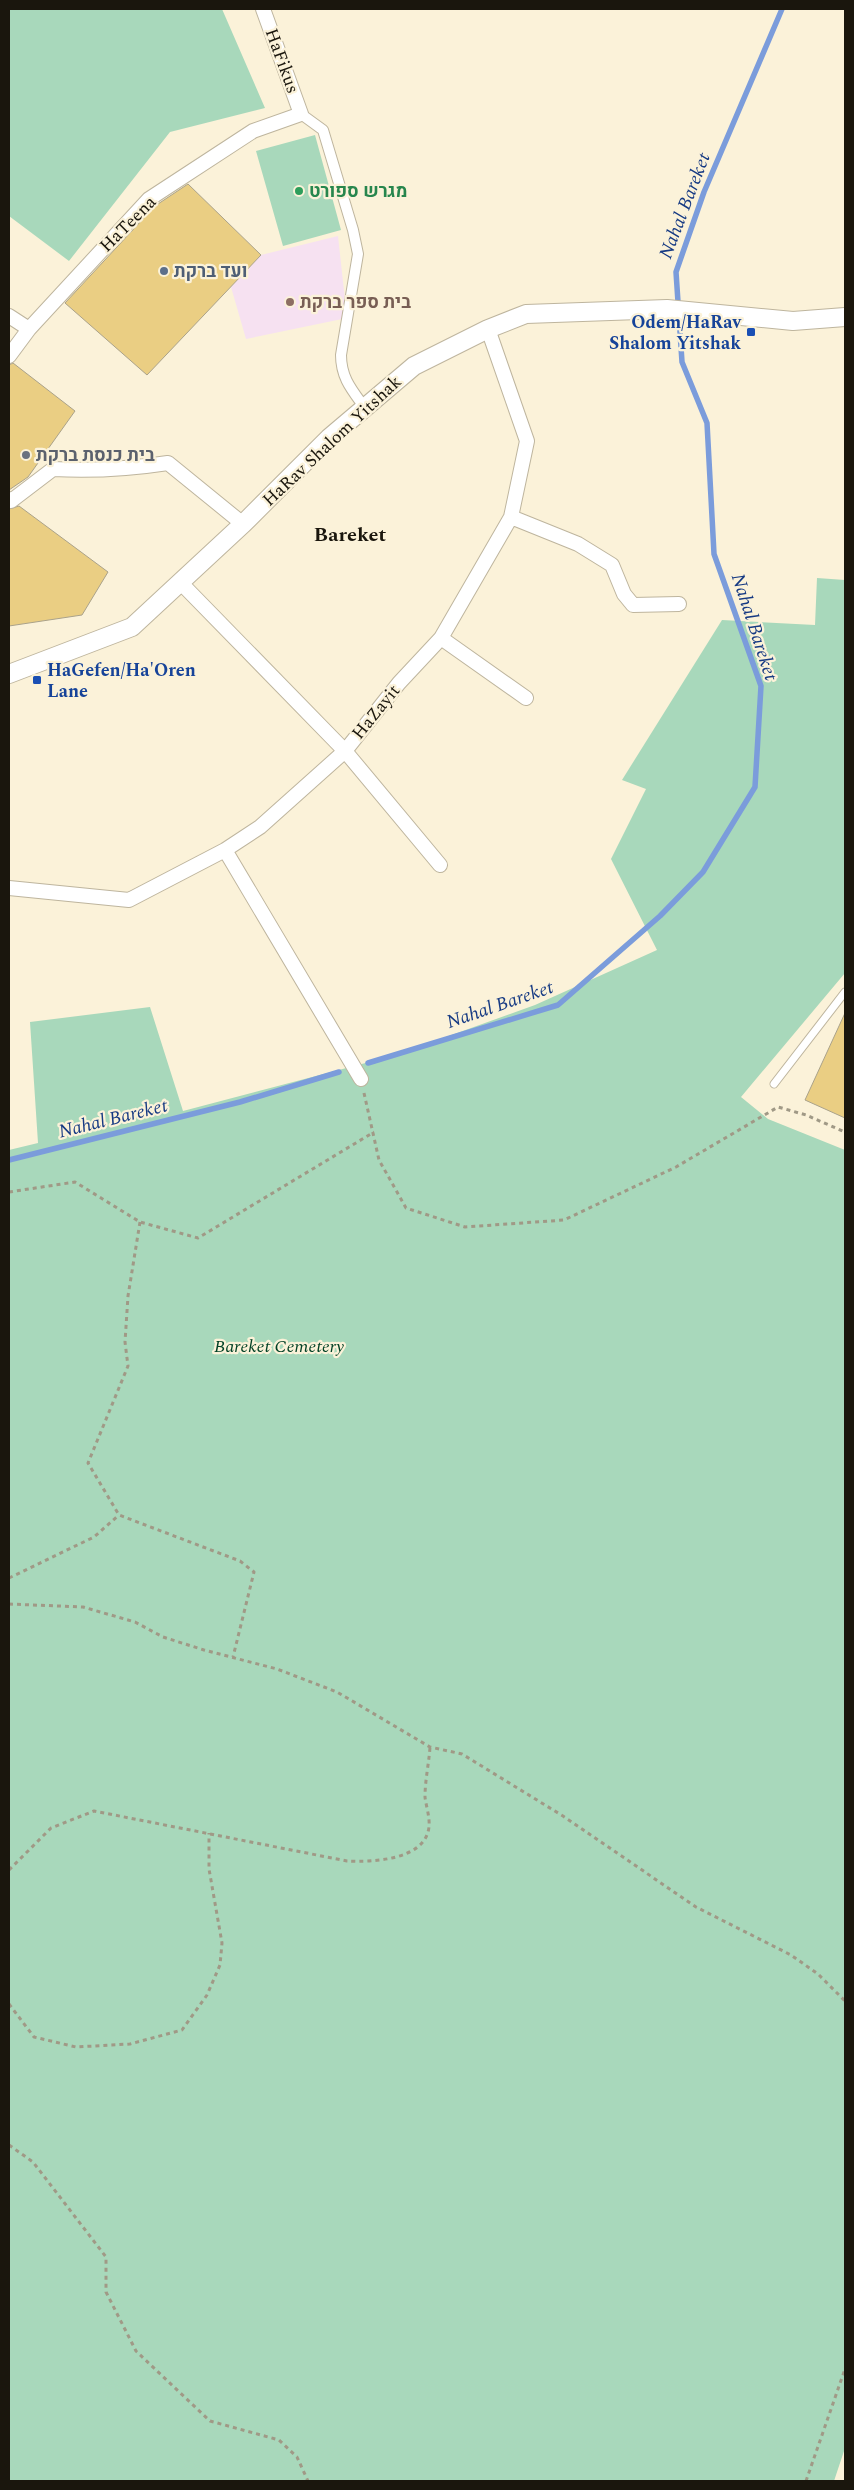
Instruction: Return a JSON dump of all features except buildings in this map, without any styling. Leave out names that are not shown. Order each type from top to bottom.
[{"type":"street","name":"HaFikus","points":[[264,9],[301,114]]},
{"type":"street","name":"HaTeena","points":[[9,356],[29,329],[149,199],[253,131],[301,114]]},
{"type":"street","points":[[301,114],[323,130],[353,230],[358,254],[341,355],[341,369],[347,384],[365,408]]},
{"type":"street","name":"HaRav Shalom Yitshak","points":[[9,674],[132,627],[243,524],[329,438],[414,366],[488,329],[526,314],[667,309],[793,321],[845,317]]},
{"type":"street","points":[[9,316],[29,329]]},
{"type":"street","name":"HaZayit","points":[[9,888],[128,900],[225,850],[260,826],[345,751],[399,684],[441,638],[511,518],[527,441],[488,329]]},
{"type":"street","points":[[9,500],[11,501],[53,469],[128,470],[168,463],[243,524]]},
{"type":"street","points":[[511,518],[578,544],[612,565],[624,594],[633,605],[680,604]]},
{"type":"street","points":[[180,582],[345,751],[440,865]]},
{"type":"street","points":[[441,638],[526,698]]},
{"type":"street","points":[[225,850],[361,1079]]},
{"type":"lane","points":[[774,1084],[845,992]]},
{"type":"path","points":[[361,1079],[379,1160],[406,1208],[465,1227],[564,1220],[676,1167],[778,1107],[806,1115],[845,1132]]},
{"type":"path","points":[[9,1192],[75,1182],[140,1222],[198,1238],[374,1132]]},
{"type":"path","points":[[140,1222],[125,1333],[128,1366],[88,1463],[119,1515],[240,1561],[254,1572],[233,1658]]},
{"type":"path","points":[[9,1578],[94,1537],[119,1515]]},
{"type":"path","points":[[9,1604],[83,1607],[135,1622],[163,1637],[278,1669],[337,1692],[430,1747],[462,1754],[563,1816],[696,1907],[791,1955],[818,1974],[845,2001]]},
{"type":"path","points":[[9,1870],[50,1828],[94,1811],[347,1861],[379,1862],[410,1852],[426,1837],[429,1827],[425,1795],[430,1747]]},
{"type":"path","points":[[9,2004],[34,2037],[76,2047],[130,2044],[182,2030],[207,1994],[220,1965],[222,1943],[209,1869],[209,1833]]},
{"type":"path","points":[[9,2145],[33,2162],[106,2257],[106,2292],[136,2350],[210,2421],[280,2440],[297,2457],[308,2481]]},
{"type":"path","points":[[806,2481],[845,2369]]},
{"type":"shaded area","name":"בית ספר ברקת","points":[[338,236],[347,318],[246,339],[231,287],[261,255]]},
{"type":"green space","points":[[9,9],[222,9],[265,108],[170,132],[69,261],[9,216]]},
{"type":"green space","name":"מגרש ספורט","points":[[315,135],[341,230],[283,246],[256,151]]},
{"type":"green space","name":"Bareket Cemetery","points":[[817,578],[845,580],[845,973],[741,1097],[768,1119],[845,1150],[845,2448],[834,2481],[9,2481],[9,1150],[38,1143],[30,1022],[150,1007],[183,1111],[396,1055],[535,1005],[657,950],[611,859],[646,789],[622,780],[722,620],[815,625]]},
{"type":"waterway","name":"Nahal Bareket","points":[[368,1063],[558,1005],[660,916],[703,872],[755,787],[761,686],[714,554],[707,423],[682,362],[676,272],[704,192],[782,9]]},
{"type":"waterway","name":"Nahal Bareket","points":[[9,1160],[240,1102],[339,1072]]},
{"type":"place","name":"מגרש ספורט","points":[[299,191]]},
{"type":"place","name":"ועד ברקת","points":[[164,271]]},
{"type":"place","name":"בית ספר ברקת","points":[[290,302]]},
{"type":"place","name":"Odem/HaRav Shalom Yitshak","points":[[751,332]]},
{"type":"place","name":"בית כנסת ברקת","points":[[26,455]]},
{"type":"place","name":"HaGefen/Ha'Oren Lane","points":[[37,680]]},
{"type":"district","name":"Bareket","points":[[350,535]]}]
